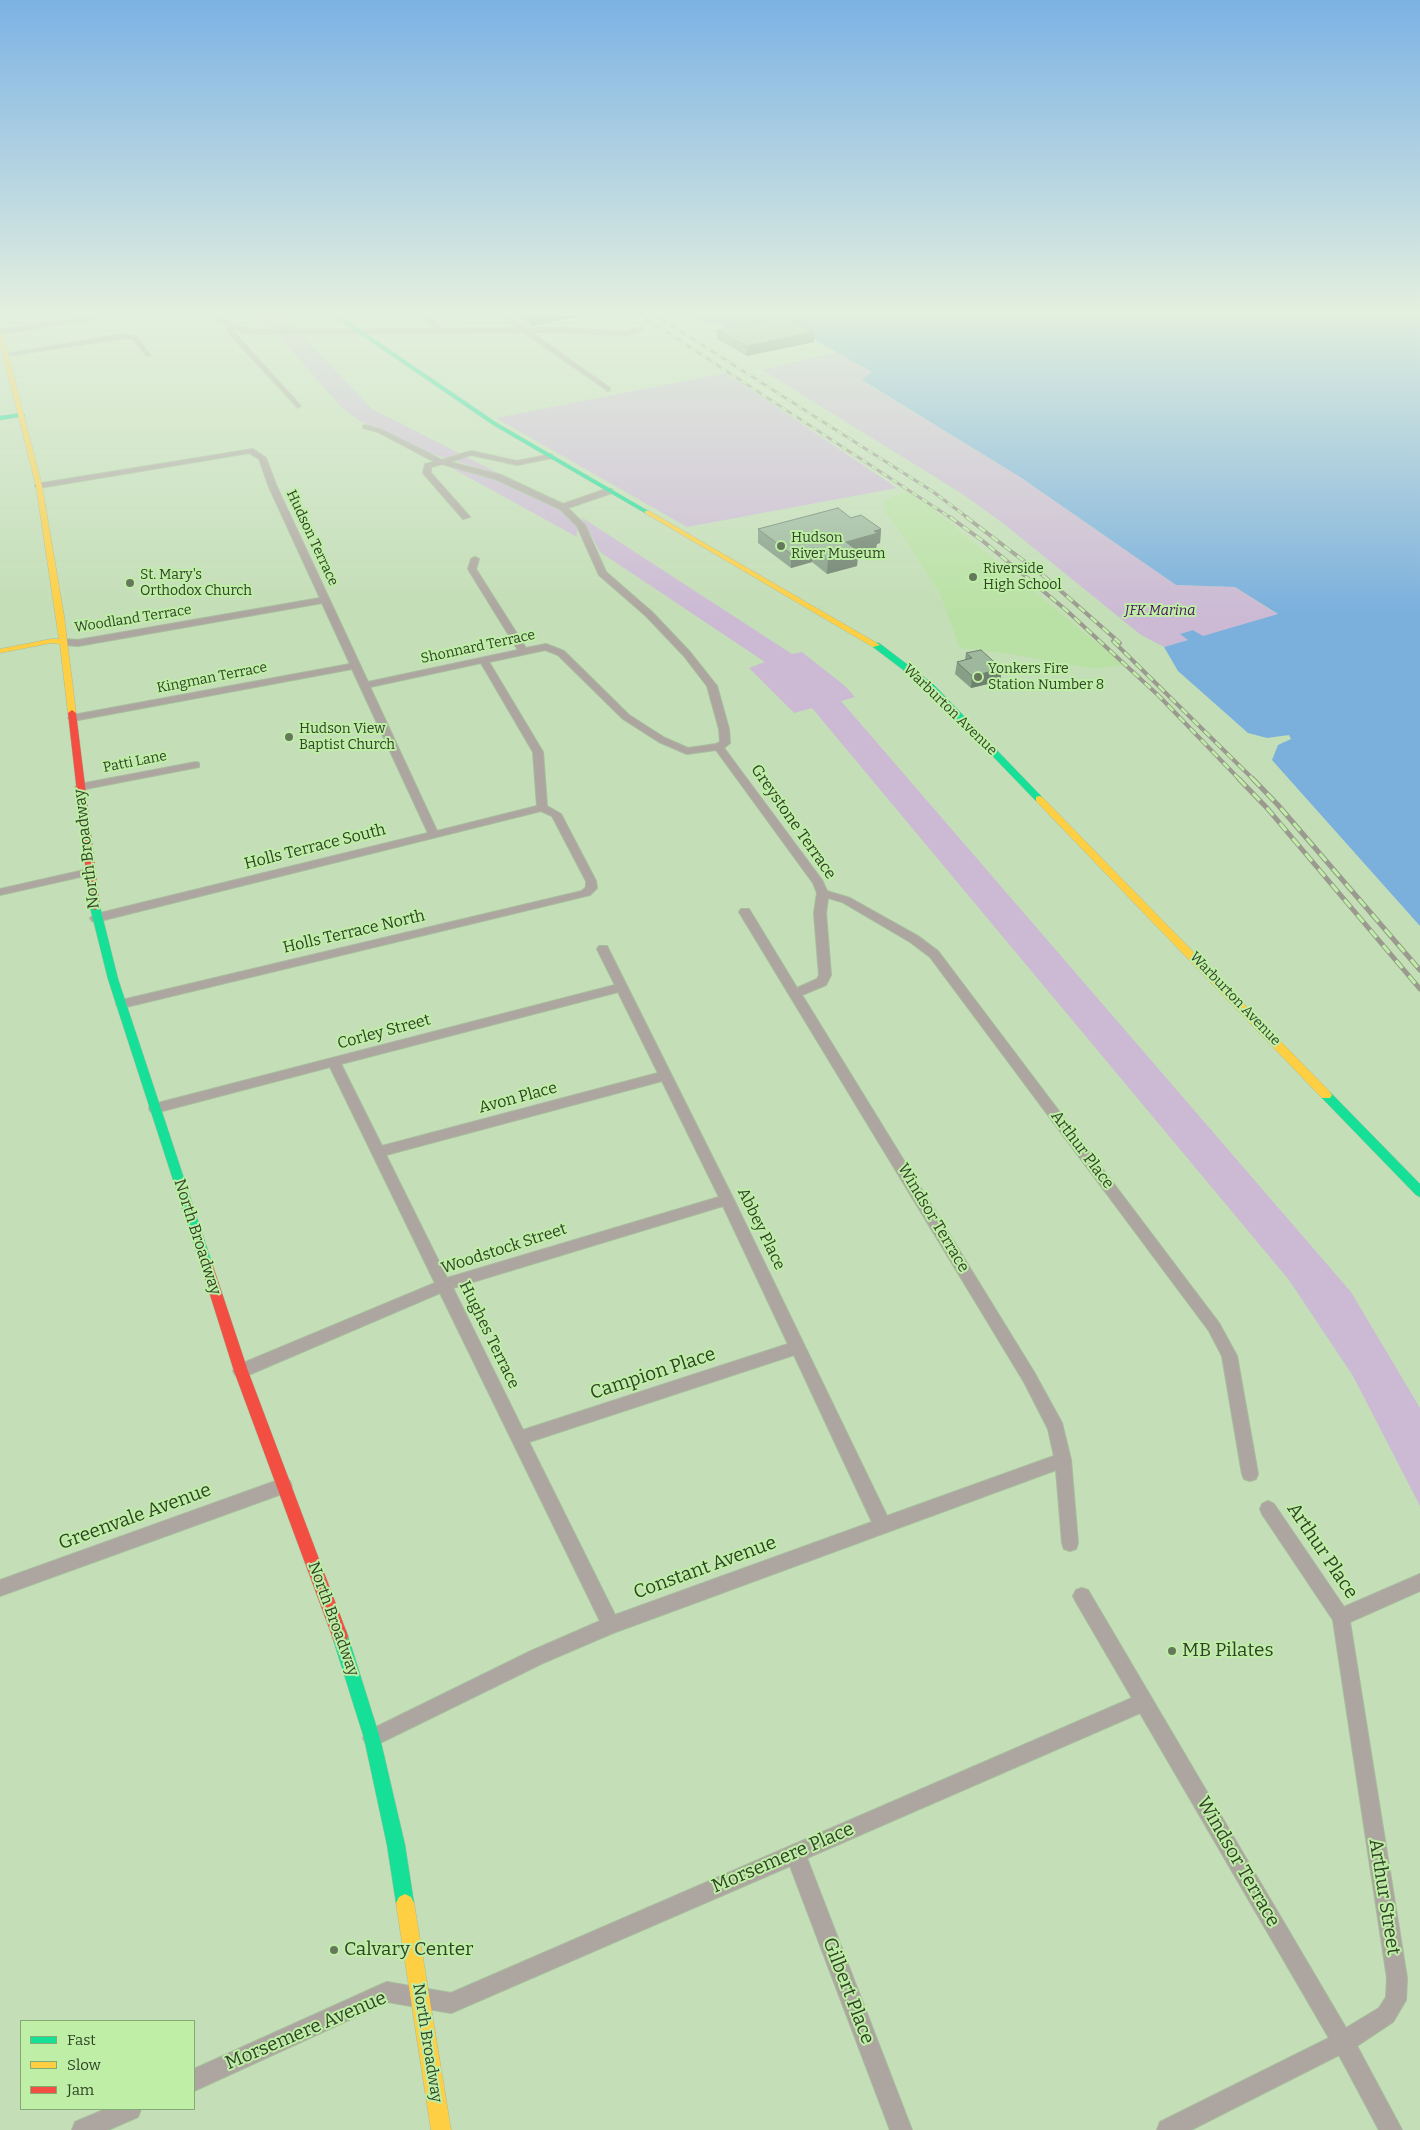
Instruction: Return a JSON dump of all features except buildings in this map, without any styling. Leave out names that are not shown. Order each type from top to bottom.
[{"type":"main road","name":"Warburton Avenue","points":[[481,414],[608,491],[877,646],[930,686],[1420,1192]]},
{"type":"main road","points":[[0,418],[22,415]]},
{"type":"main road","name":"North Broadway","points":[[22,415],[39,486],[63,642],[96,918],[155,1108],[241,1371],[346,1653],[372,1738],[396,1845],[441,2130]]},
{"type":"main road","points":[[0,651],[51,641],[63,642]]},
{"type":"street","points":[[365,427],[380,431],[439,461],[498,477],[563,507],[581,525],[602,573],[648,614],[687,654],[712,686],[724,729],[725,743],[720,747]]},
{"type":"street","name":"Hudson Terrace","points":[[39,486],[243,452],[254,453],[262,458],[434,835]]},
{"type":"street","points":[[466,517],[427,473],[428,466],[439,461],[471,453],[523,463],[549,456]]},
{"type":"street","points":[[563,507],[608,491]]},
{"type":"street","points":[[475,558],[472,569],[524,652]]},
{"type":"street","name":"Woodland Terrace","points":[[63,642],[78,643],[326,600]]},
{"type":"street","name":"Shonnard Terrace","points":[[365,685],[546,647],[561,654],[626,717],[678,748],[701,751],[720,747]]},
{"type":"street","points":[[484,660],[538,752],[542,808]]},
{"type":"street","name":"Kingman Terrace","points":[[73,718],[357,665]]},
{"type":"street","name":"Greystone Terrace","points":[[720,747],[818,882],[823,893],[820,913],[825,975],[822,982],[795,993]]},
{"type":"street","name":"Patti Lane","points":[[80,787],[196,765]]},
{"type":"street","name":"Holls Terrace South","points":[[96,918],[542,808]]},
{"type":"street","name":"Holls Terrace North","points":[[122,1004],[586,893],[592,888],[591,881],[556,814],[542,808]]},
{"type":"street","points":[[0,892],[89,872]]},
{"type":"street","name":"Arthur Place","points":[[823,893],[846,900],[914,939],[934,954],[1208,1319],[1229,1356],[1250,1474]]},
{"type":"street","name":"Windsor Terrace","points":[[745,912],[1029,1377],[1056,1428],[1063,1460],[1070,1543]]},
{"type":"street","name":"Abbey Place","points":[[603,949],[727,1200],[883,1526]]},
{"type":"street","name":"Corley Street","points":[[155,1108],[622,986]]},
{"type":"street","name":"Hughes Terrace","points":[[334,1062],[611,1625]]},
{"type":"street","name":"Avon Place","points":[[379,1152],[666,1075]]},
{"type":"street","name":"Woodstock Street","points":[[241,1371],[459,1279],[727,1200]]},
{"type":"street","name":"Campion Place","points":[[520,1438],[798,1347]]},
{"type":"street","name":"Constant Avenue","points":[[372,1738],[537,1657],[611,1625],[1063,1460]]},
{"type":"street","name":"Greenvale Avenue","points":[[0,1588],[284,1486]]},
{"type":"street","name":"Arthur Place","points":[[1268,1509],[1341,1617]]},
{"type":"street","points":[[1341,1617],[1420,1582]]},
{"type":"street","name":"Windsor Terrace","points":[[1082,1596],[1343,2042],[1391,2130]]},
{"type":"street","name":"Arthur Street","points":[[1168,2130],[1343,2042],[1386,2015],[1396,2000],[1397,1978],[1341,1617]]},
{"type":"street","name":"Morsemere Place","points":[[420,1997],[451,2003],[1145,1702]]},
{"type":"street","name":"Gilbert Place","points":[[795,1853],[901,2130]]},
{"type":"street","name":"Morsemere Avenue","points":[[195,2080],[387,1992],[420,1997]]},
{"type":"street","points":[[83,2130],[128,2110]]},
{"type":"shaded area","name":"Riverside High School","points":[[911,491],[1124,665],[1096,669],[1011,654],[960,648],[940,594],[908,543],[884,511],[884,502],[893,496]]},
{"type":"green space","points":[[351,414],[383,414],[504,476],[429,453],[358,420]]},
{"type":"green space","points":[[514,414],[788,414],[897,488],[687,527],[496,418]]},
{"type":"green space","name":"JFK Marina","points":[[834,414],[918,414],[1020,477],[1176,585],[1235,587],[1279,615],[1202,637],[1194,630],[1189,640],[1164,647],[1141,635],[1004,524],[964,495]]},
{"type":"green space","points":[[448,466],[493,478],[556,507],[577,526],[577,537]]},
{"type":"green space","points":[[581,517],[792,654],[802,652],[845,686],[855,697],[841,701],[1351,1292],[1420,1408],[1420,1506],[1353,1376],[1289,1280],[812,708],[794,713],[749,668],[765,662],[600,552]]},
{"type":"water","points":[[918,414],[1420,414],[1420,926],[1272,760],[1278,745],[1291,739],[1289,735],[1267,738],[1248,733],[1178,671],[1164,647],[1188,640],[1180,634],[1193,630],[1203,636],[1278,614],[1235,587],[1176,585],[1020,477]]},
{"type":"railway","points":[[793,414],[951,518]]},
{"type":"railway","points":[[811,414],[932,491],[968,518]]},
{"type":"railway","points":[[950,517],[984,542],[1066,610],[1159,696],[1240,780]]},
{"type":"railway","points":[[966,517],[1045,577],[1120,643]]},
{"type":"railway","points":[[1113,641],[1253,779]]},
{"type":"railway","points":[[1239,779],[1267,808],[1420,989]]},
{"type":"railway","points":[[1253,779],[1278,805],[1420,970]]},
{"type":"traffic: fast","points":[[481,414],[647,512]]},
{"type":"traffic: fast","points":[[0,418],[22,415]]},
{"type":"traffic: fast","points":[[876,645],[930,686],[1039,799]]},
{"type":"traffic: fast","points":[[95,907],[113,979],[206,1263]]},
{"type":"traffic: fast","points":[[1326,1095],[1420,1192]]},
{"type":"traffic: fast","points":[[340,1636],[372,1738],[396,1845],[405,1903]]},
{"type":"traffic: slow","points":[[21,414],[39,486],[60,616],[72,713]]},
{"type":"traffic: slow","points":[[647,512],[876,645]]},
{"type":"traffic: slow","points":[[0,651],[51,641],[63,642]]},
{"type":"traffic: slow","points":[[1039,799],[1326,1095]]},
{"type":"traffic: slow","points":[[405,1903],[441,2130]]},
{"type":"traffic: jam","points":[[72,713],[95,907]]},
{"type":"traffic: jam","points":[[206,1263],[241,1371],[340,1636]]},
{"type":"place","name":"Hudson River Museum","points":[[781,546]]},
{"type":"place","name":"Riverside High School","points":[[973,577]]},
{"type":"place","name":"St. Mary's Orthodox Church","points":[[130,583]]},
{"type":"place","name":"Yonkers Fire Station Number 8","points":[[978,677]]},
{"type":"place","name":"Hudson View Baptist Church","points":[[289,737]]},
{"type":"place","name":"MB Pilates","points":[[1172,1651]]},
{"type":"place","name":"Calvary Center","points":[[334,1950]]}]
